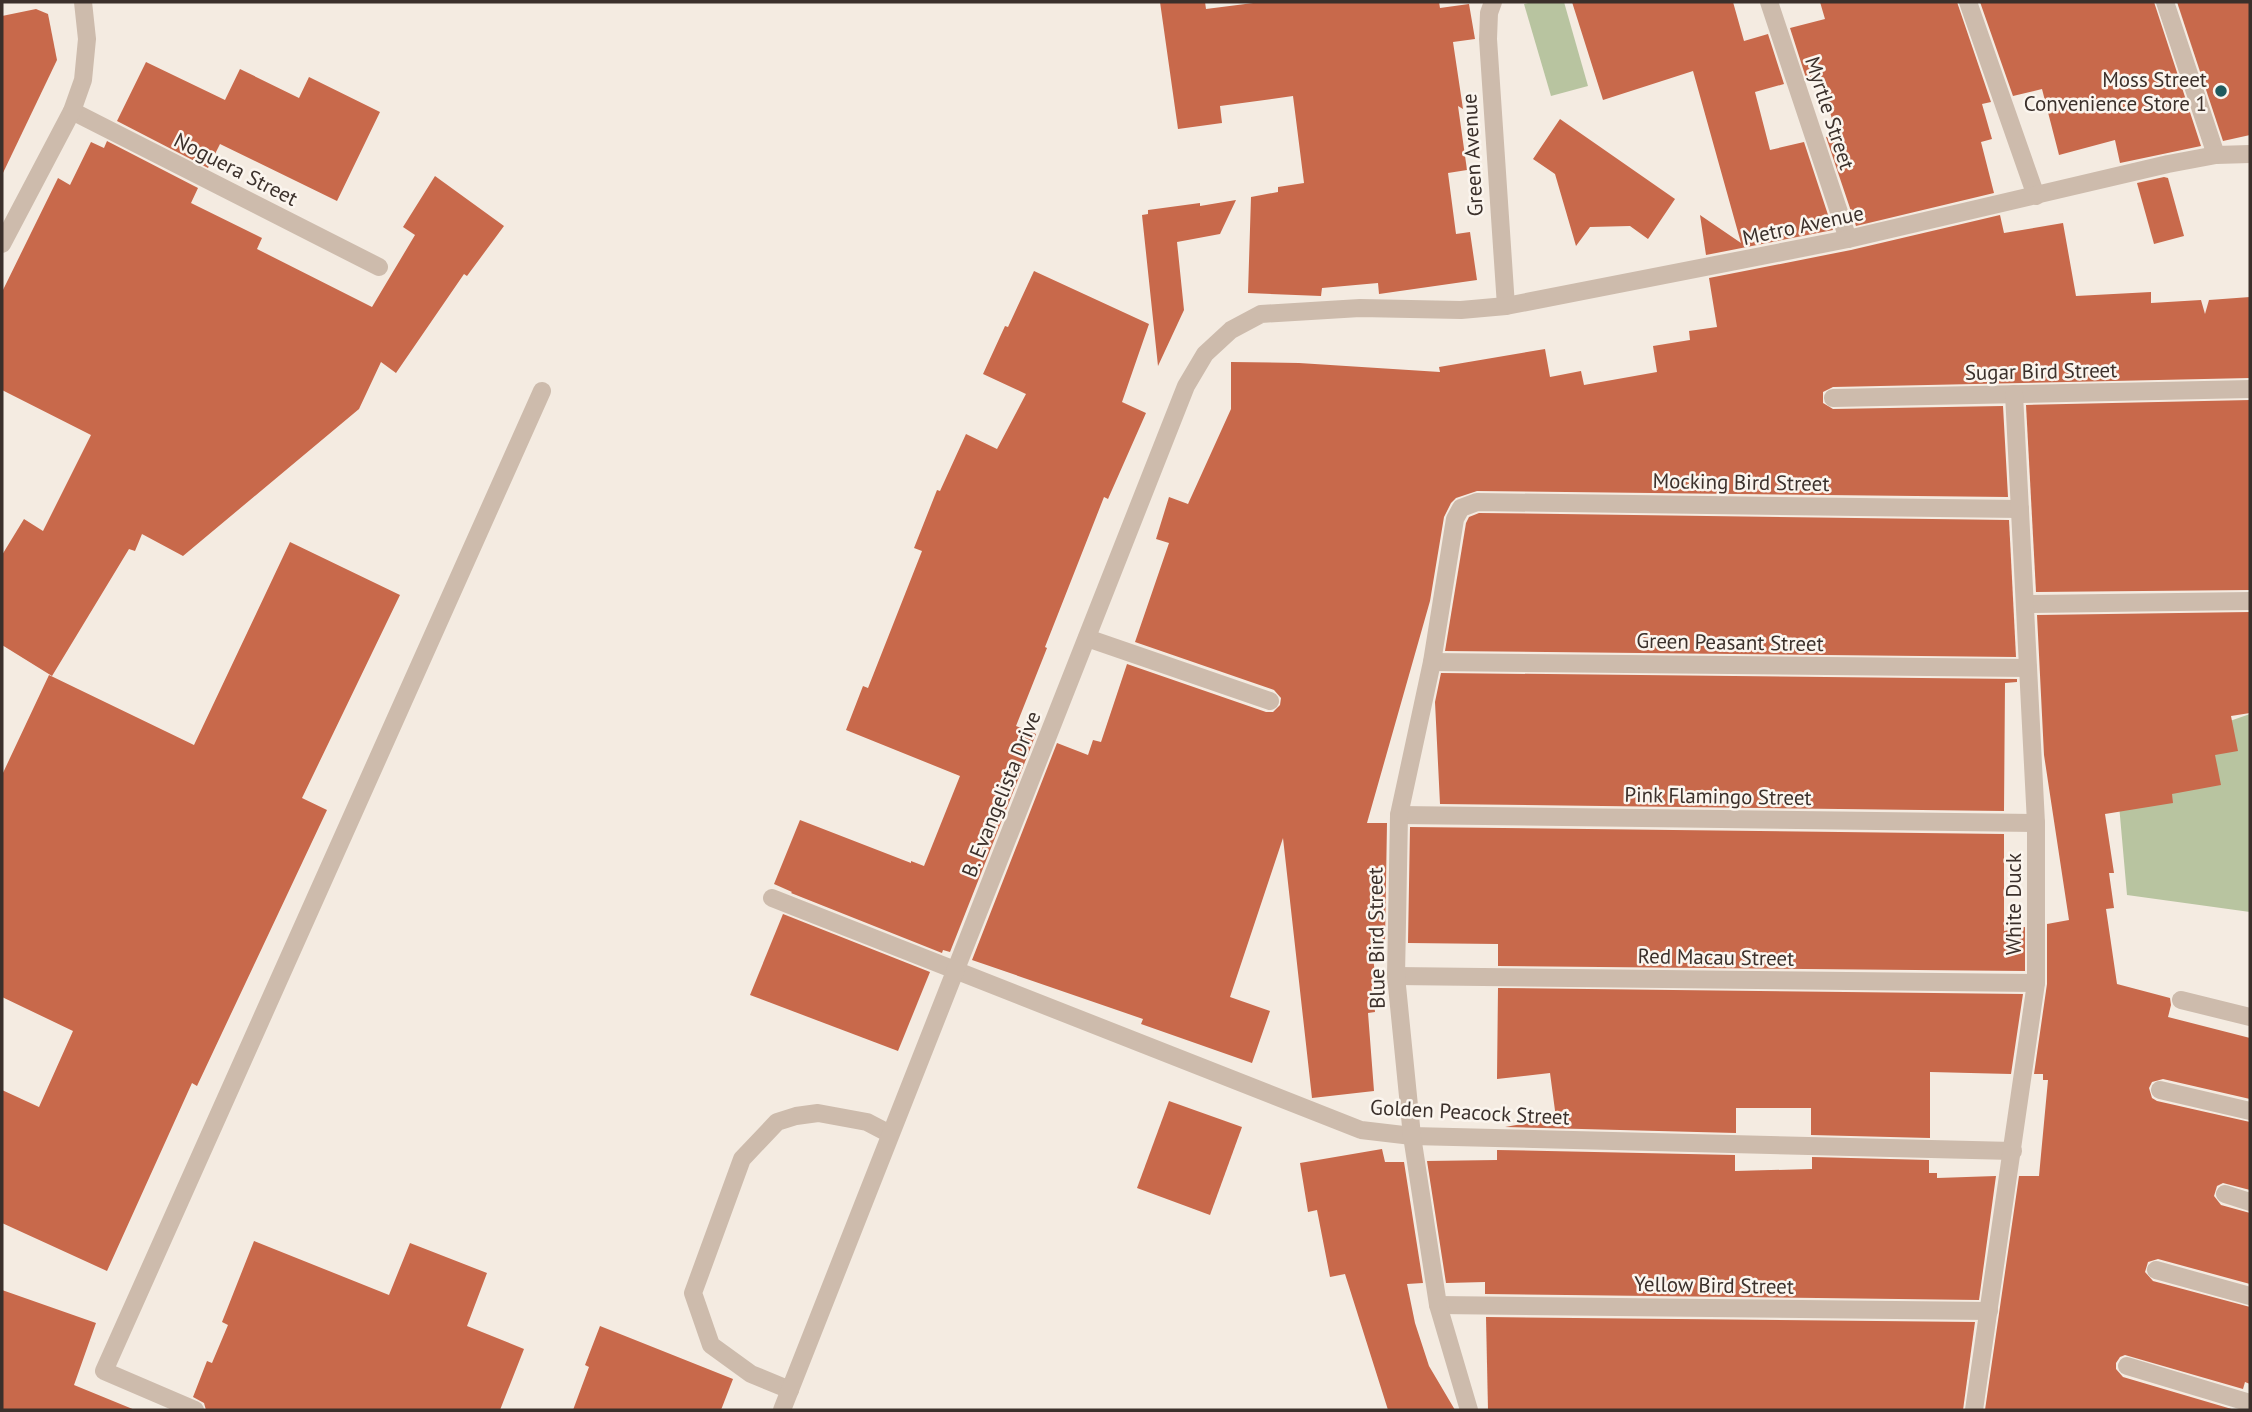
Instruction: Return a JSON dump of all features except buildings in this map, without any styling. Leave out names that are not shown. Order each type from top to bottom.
[{"type":"street","points":[[2,244],[72,111],[83,80],[87,39],[83,2]]},
{"type":"street","name":"Green Avenue","points":[[1493,2],[1489,13],[1488,39],[1506,306]]},
{"type":"street","name":"Myrtle Street","points":[[1769,2],[1848,239]]},
{"type":"street","points":[[1968,2],[2036,196]]},
{"type":"street","points":[[2165,2],[2216,155]]},
{"type":"street","name":"Noguera Street","points":[[72,111],[379,267]]},
{"type":"street","name":"Metro Avenue","points":[[1360,308],[1461,310],[1506,306],[1848,239],[2168,164],[2216,155],[2250,153]]},
{"type":"street","name":"B. Evangelista Drive","points":[[782,1410],[1186,386],[1205,354],[1231,330],[1261,314],[1360,308]]},
{"type":"street","name":"Sugar Bird Street","points":[[1833,398],[2250,388]]},
{"type":"street","points":[[195,1410],[104,1371],[542,390]]},
{"type":"street","name":"White Duck","points":[[1974,1410],[2036,983],[2036,822],[2014,394]]},
{"type":"street","name":"Mocking Bird Street","points":[[1461,508],[1476,502],[2020,509]]},
{"type":"street","name":"Blue Bird Street","points":[[1461,508],[1455,519],[1432,662],[1399,815],[1396,976],[1412,1136],[1438,1305],[1469,1410]]},
{"type":"street","points":[[2026,604],[2250,601]]},
{"type":"street","points":[[1087,638],[1270,701]]},
{"type":"street","name":"Green Peasant Street","points":[[1432,662],[2028,668]]},
{"type":"street","name":"Pink Flamingo Street","points":[[1399,815],[2036,822]]},
{"type":"street","name":"Golden Peacock Street","points":[[772,898],[1361,1130],[1412,1136],[2013,1151]]},
{"type":"street","name":"Red Macau Street","points":[[1396,976],[2036,983]]},
{"type":"street","points":[[2181,1000],[2250,1017]]},
{"type":"street","points":[[2160,1090],[2250,1111]]},
{"type":"street","points":[[790,1390],[751,1374],[711,1345],[693,1293],[742,1159],[778,1122],[796,1116],[818,1113],[867,1122],[890,1134]]},
{"type":"street","points":[[2224,1194],[2250,1202]]},
{"type":"street","points":[[2156,1270],[2250,1296]]},
{"type":"street","name":"Yellow Bird Street","points":[[1438,1305],[1989,1311]]},
{"type":"street","points":[[2127,1366],[2250,1403]]},
{"type":"green space","points":[[1564,2],[1588,86],[1551,96],[1524,4]]},
{"type":"green space","points":[[2250,714],[2250,912],[2127,895],[2113,737],[2158,746]]},
{"type":"place","name":"Moss Street Convenience Store 1","points":[[2221,91]]}]
